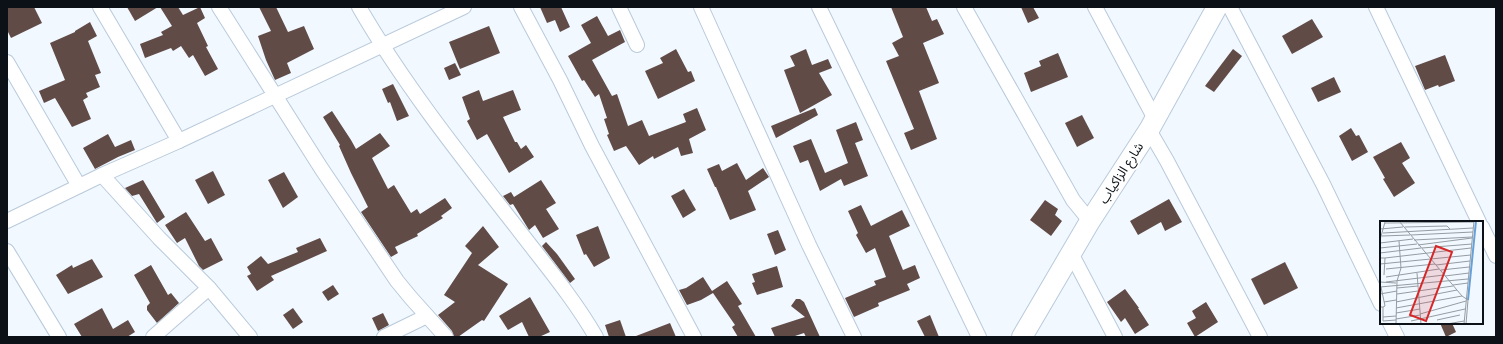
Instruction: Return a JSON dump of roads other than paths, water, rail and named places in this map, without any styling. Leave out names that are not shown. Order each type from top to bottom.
[{"type":"street","points":[[100,7],[179,141]]},
{"type":"street","points":[[219,7],[321,168],[397,281],[446,337]]},
{"type":"street","points":[[359,7],[381,45],[481,182],[567,293],[596,337]]},
{"type":"street","points":[[7,221],[102,175],[179,141],[274,95],[464,7]]},
{"type":"street","points":[[521,7],[560,80],[592,146],[694,337]]},
{"type":"street","points":[[619,7],[637,45]]},
{"type":"street","points":[[701,7],[809,245],[854,337]]},
{"type":"street","points":[[819,7],[979,337]]},
{"type":"street","points":[[964,7],[1073,200],[1090,222]]},
{"type":"street","points":[[1095,7],[1171,168],[1260,337]]},
{"type":"street","name":"شارع الزاكياب","points":[[1022,337],[1090,222],[1152,125],[1216,7]]},
{"type":"street","points":[[1230,7],[1323,184],[1380,302]]},
{"type":"street","points":[[1376,7],[1480,221]]},
{"type":"street","points":[[7,62],[79,186]]},
{"type":"street","points":[[102,175],[159,238],[209,288],[250,337]]},
{"type":"street","points":[[1483,229],[1496,256]]},
{"type":"street","points":[[7,251],[59,337]]},
{"type":"street","points":[[1071,254],[1115,337]]},
{"type":"street","points":[[153,337],[209,288]]},
{"type":"street","points":[[384,337],[427,316]]},
{"type":"street","points":[[1390,324],[1397,337]]}]
